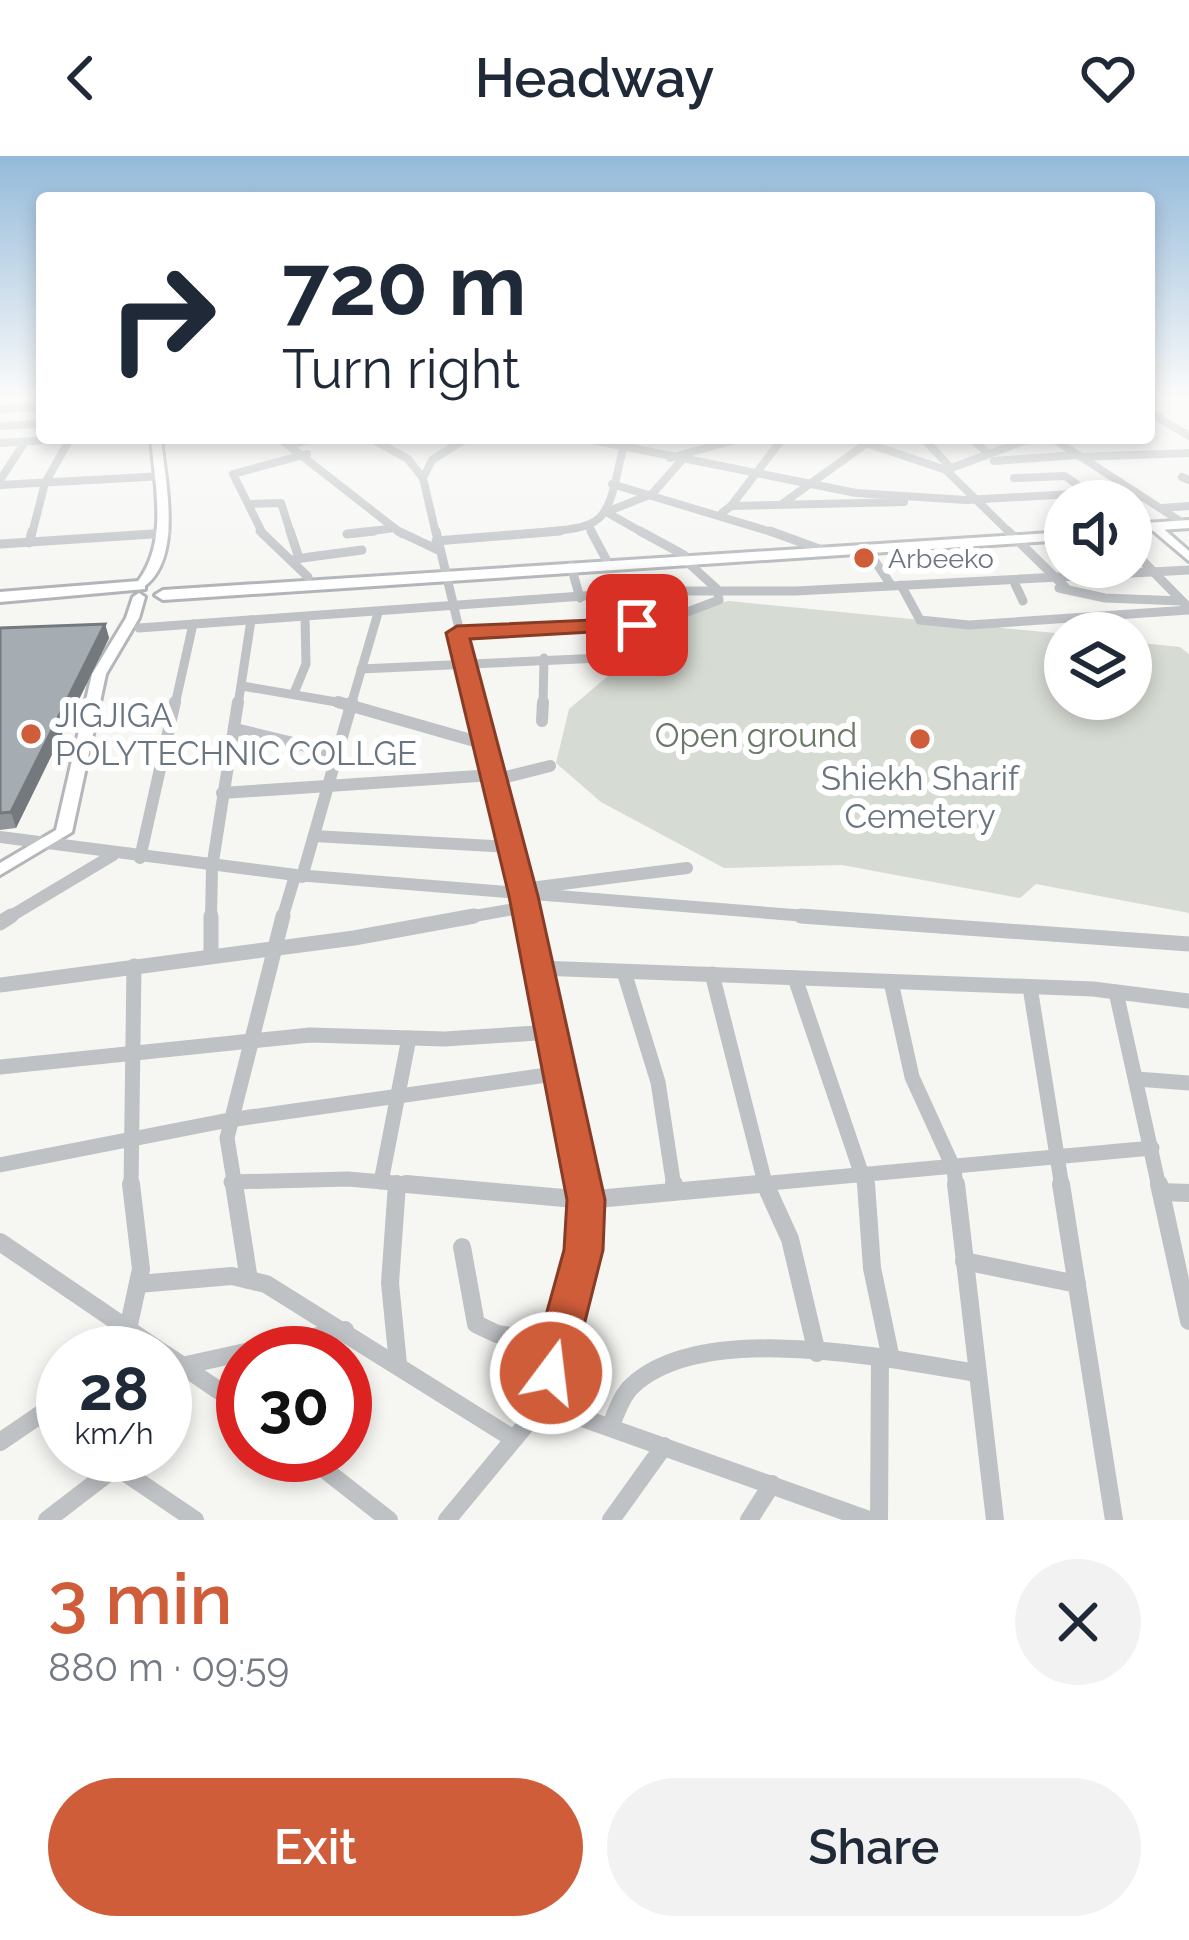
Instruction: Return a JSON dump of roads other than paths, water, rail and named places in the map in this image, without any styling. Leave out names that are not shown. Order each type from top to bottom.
[{"type":"highway","points":[[1152,529],[1188,526]]},
{"type":"highway","points":[[164,590],[308,577],[571,566],[1044,535]]},
{"type":"highway","points":[[818,549],[1014,537]]},
{"type":"highway","points":[[0,599],[684,557]]},
{"type":"main road","points":[[127,629],[164,590],[160,459]]},
{"type":"main road","points":[[1160,528],[1189,554]]},
{"type":"main road","points":[[2,868],[64,832],[91,699],[108,655],[129,646],[127,629],[139,591],[153,575],[164,534]]},
{"type":"street","points":[[29,542],[45,483],[59,459]]},
{"type":"street","points":[[290,459],[233,474],[271,544],[297,559],[362,550]]},
{"type":"street","points":[[312,459],[416,546],[590,528],[608,512],[652,494],[681,461]]},
{"type":"street","points":[[407,459],[423,478],[524,897],[586,1200],[584,1250],[543,1403],[447,1520]]},
{"type":"street","points":[[423,478],[434,459]]},
{"type":"street","points":[[608,512],[620,459]]},
{"type":"street","points":[[671,459],[757,476],[934,499]]},
{"type":"street","points":[[722,513],[769,459]]},
{"type":"street","points":[[781,505],[844,459]]},
{"type":"street","points":[[920,459],[947,468],[980,459]]},
{"type":"street","points":[[939,459],[1044,566]]},
{"type":"street","points":[[993,459],[1032,496]]},
{"type":"street","points":[[1082,459],[1188,526]]},
{"type":"street","points":[[0,483],[161,476]]},
{"type":"street","points":[[1014,478],[1065,476],[1070,480]]},
{"type":"street","points":[[612,484],[722,513],[818,549]]},
{"type":"street","points":[[731,506],[1044,496]]},
{"type":"street","points":[[250,504],[280,502],[297,559],[308,577]]},
{"type":"street","points":[[1160,508],[1189,506]]},
{"type":"street","points":[[361,669],[623,656],[667,623],[716,604],[717,589],[684,557],[608,512]]},
{"type":"street","points":[[347,534],[394,528]]},
{"type":"street","points":[[590,528],[605,560]]},
{"type":"street","points":[[0,544],[164,534]]},
{"type":"street","points":[[866,548],[922,621],[969,625],[1044,620]]},
{"type":"street","points":[[571,566],[580,598]]},
{"type":"street","points":[[1152,572],[1189,569]]},
{"type":"street","points":[[1152,572],[1187,606]]},
{"type":"street","points":[[127,629],[717,589],[764,592],[1044,579]]},
{"type":"street","points":[[991,582],[1044,586]]},
{"type":"street","points":[[1015,584],[1023,601]]},
{"type":"street","points":[[1066,588],[1097,597],[1187,606]]},
{"type":"street","points":[[1097,597],[1104,612]]},
{"type":"street","points":[[1138,612],[1187,606]]},
{"type":"street","points":[[249,1280],[231,1182],[230,1120],[272,947],[314,836],[325,784],[378,613]]},
{"type":"street","points":[[294,693],[306,664],[305,617]]},
{"type":"street","points":[[211,956],[212,868],[251,620]]},
{"type":"street","points":[[457,633],[667,623]]},
{"type":"street","points":[[140,858],[193,624]]},
{"type":"street","points":[[542,721],[544,658]]},
{"type":"street","points":[[242,686],[350,704],[485,744]]},
{"type":"street","points":[[236,729],[334,753]]},
{"type":"street","points":[[223,793],[494,777],[550,766]]},
{"type":"street","points":[[314,836],[511,847]]},
{"type":"street","points":[[0,837],[212,868],[524,897],[1189,944]]},
{"type":"street","points":[[0,923],[114,854]]},
{"type":"street","points":[[0,985],[272,947],[687,868]]},
{"type":"street","points":[[134,966],[128,1141],[141,1269],[135,1326]]},
{"type":"street","points":[[538,968],[1030,987],[1189,1001]]},
{"type":"street","points":[[624,972],[658,1082],[675,1191]]},
{"type":"street","points":[[712,974],[765,1184],[790,1239],[817,1353]]},
{"type":"street","points":[[795,978],[865,1176],[885,1359],[879,1520]]},
{"type":"street","points":[[891,982],[912,1077],[954,1169],[995,1520]]},
{"type":"street","points":[[1030,987],[1114,1520]]},
{"type":"street","points":[[1116,992],[1189,1321]]},
{"type":"street","points":[[0,1066],[330,1035],[409,1038],[552,1032]]},
{"type":"street","points":[[398,1364],[389,1182],[409,1038]]},
{"type":"street","points":[[0,1165],[230,1120],[560,1073]]},
{"type":"street","points":[[1137,1078],[1189,1083]]},
{"type":"street","points":[[231,1182],[389,1182],[586,1200],[1152,1148]]},
{"type":"street","points":[[1162,1192],[1189,1193]]},
{"type":"street","points":[[1,1244],[124,1326]]},
{"type":"street","points":[[462,1247],[476,1324],[497,1334],[559,1342]]},
{"type":"street","points":[[964,1261],[1077,1284]]},
{"type":"street","points":[[138,1284],[232,1276],[266,1284],[338,1326]]},
{"type":"street","points":[[372,1347],[514,1438]]},
{"type":"street","points":[[610,1427],[632,1385],[677,1358],[776,1349],[977,1373]]},
{"type":"street","points":[[543,1403],[869,1520]]},
{"type":"street","points":[[0,1442],[36,1417]]},
{"type":"street","points":[[611,1520],[664,1446]]},
{"type":"street","points":[[46,1520],[85,1482]]},
{"type":"street","points":[[138,1482],[195,1520]]},
{"type":"street","points":[[340,1482],[389,1520]]},
{"type":"street","points":[[749,1520],[772,1484]]},
{"type":"place","name":"Arbeeko","points":[[864,558]]},
{"type":"place","name":"JIGJIGA POLYTECHNIC COLLGE","points":[[31,734]]},
{"type":"place","name":"Shiekh Sharif Cemetery","points":[[920,739]]},
{"type":"park label","name":"Open ground","points":[[756,735]]}]
